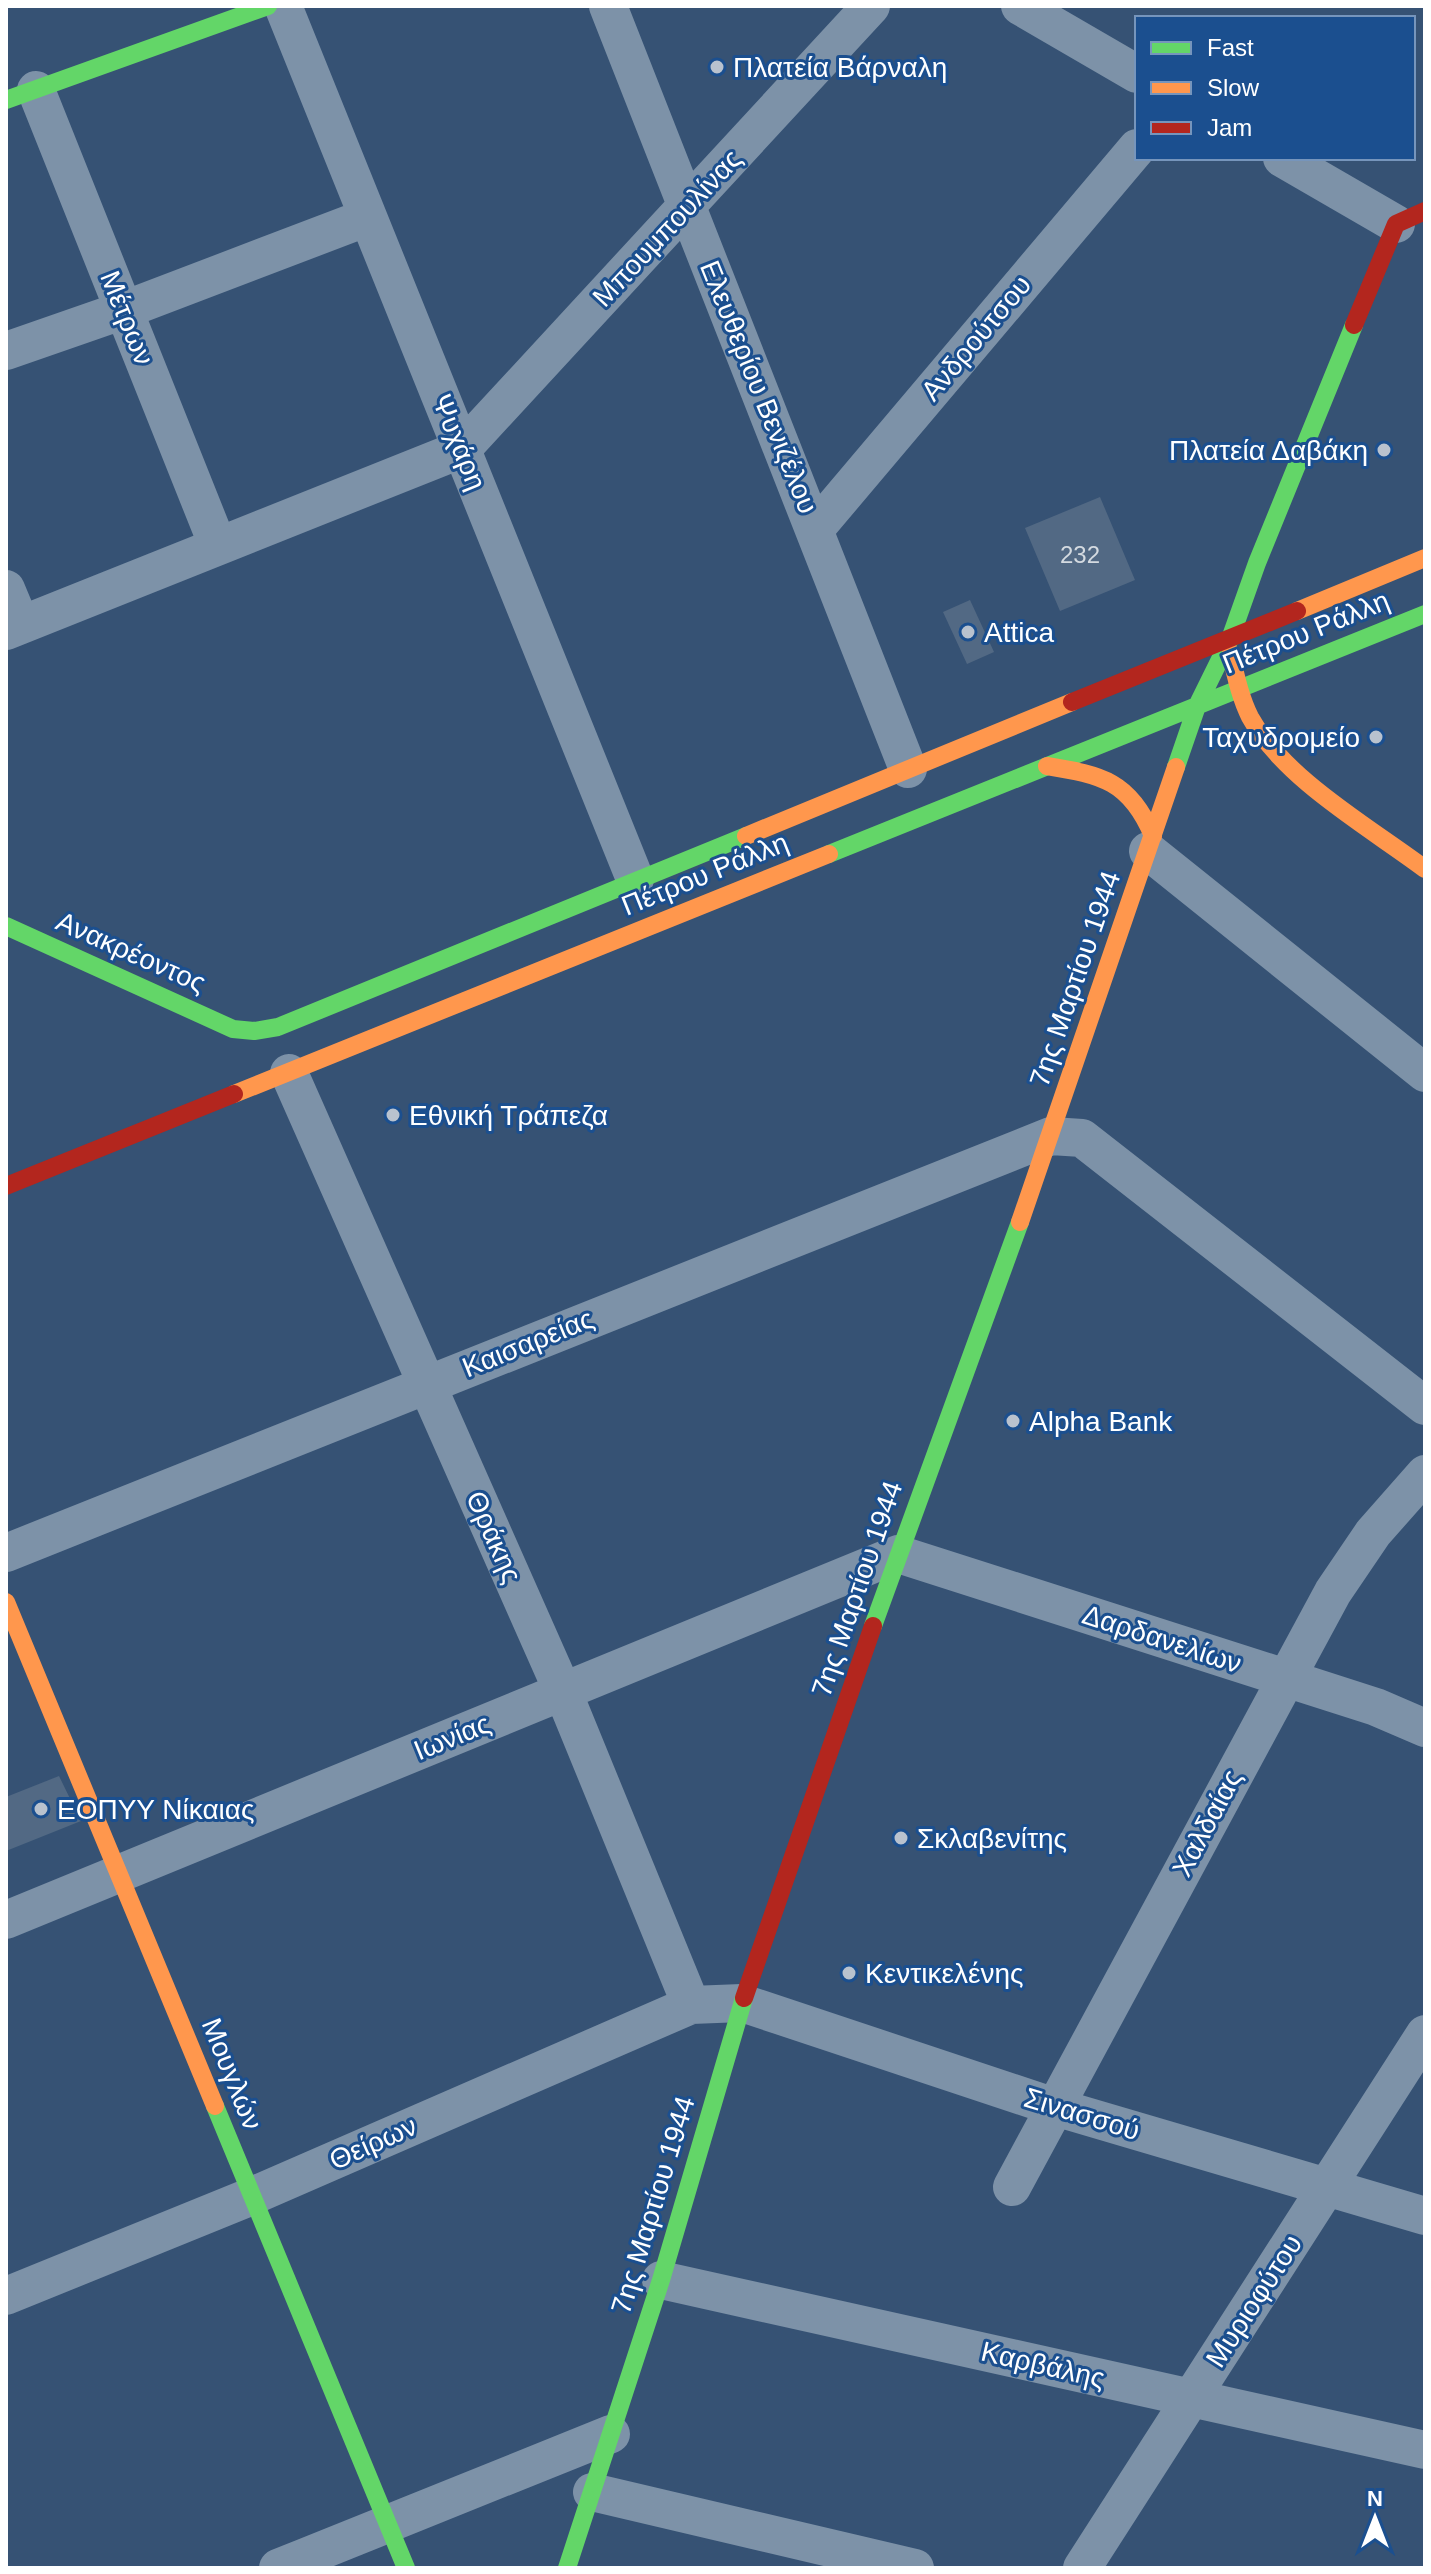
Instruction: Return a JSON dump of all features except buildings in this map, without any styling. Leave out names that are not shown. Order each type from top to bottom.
[{"type":"main road","points":[[21,95],[268,6]]},
{"type":"main road","points":[[1410,217],[1257,563],[1230,639],[1239,689],[1255,725],[1278,755],[1425,869]]},
{"type":"main road","name":"Πέτρου Ράλλη","points":[[233,1029],[254,1031],[278,1027],[1425,558]]},
{"type":"main road","name":"Πέτρου Ράλλη","points":[[6,1186],[1425,614]]},
{"type":"main road","name":"7ης Μαρτίου 1944","points":[[567,2568],[661,2280],[742,2003],[898,1554],[1051,1136],[1197,706],[1230,639]]},
{"type":"main road","points":[[1047,766],[1105,777],[1127,791],[1144,810],[1150,843]]},
{"type":"main road","name":"Ανακρέοντος","points":[[6,926],[233,1029]]},
{"type":"main road","name":"Μουγλών","points":[[6,1602],[406,2568]]},
{"type":"street","name":"Ψυχάρη","points":[[283,6],[635,879]]},
{"type":"street","name":"Ελευθερίου Βενιζέλου","points":[[608,6],[816,528],[908,769]]},
{"type":"street","name":"Μπουμπουλίνας","points":[[462,449],[871,6]]},
{"type":"street","points":[[1020,6],[1135,73]]},
{"type":"street","name":"Μέτρων","points":[[21,95],[124,310],[218,546]]},
{"type":"street","name":"Ανδρούτσου","points":[[816,528],[1135,150]]},
{"type":"street","points":[[1286,160],[1410,217]]},
{"type":"street","points":[[6,351],[124,310],[368,217]]},
{"type":"street","points":[[6,589],[14,628],[462,449]]},
{"type":"street","points":[[1150,843],[1425,1073]]},
{"type":"street","name":"Θράκης","points":[[289,1073],[563,1692],[691,2005]]},
{"type":"street","points":[[1051,1136],[1082,1138],[1425,1406]]},
{"type":"street","name":"Καισαρείας","points":[[6,1553],[1051,1136]]},
{"type":"street","name":"Χαλδαίας","points":[[1012,2187],[1284,1678],[1341,1580],[1373,1533],[1425,1474]]},
{"type":"street","name":"Δαρδανελίων","points":[[898,1554],[1376,1707],[1425,1728]]},
{"type":"street","name":"Ιωνίας","points":[[6,1920],[898,1554]]},
{"type":"street","name":"Θείρων","points":[[6,2296],[252,2196],[691,2005],[742,2003]]},
{"type":"street","name":"Σινασσού","points":[[742,2003],[1055,2107],[1425,2216]]},
{"type":"street","name":"Μυριοφύτου","points":[[1082,2568],[1425,2034]]},
{"type":"street","name":"Καρβάλης","points":[[661,2280],[1425,2450]]},
{"type":"street","points":[[278,2568],[611,2434]]},
{"type":"street","points":[[592,2492],[915,2568]]},
{"type":"traffic: fast","points":[[6,100],[268,6]]},
{"type":"traffic: fast","points":[[1176,767],[1197,706],[1230,639],[1257,563],[1354,325]]},
{"type":"traffic: fast","points":[[829,854],[1425,614]]},
{"type":"traffic: fast","points":[[6,926],[233,1029],[254,1031],[278,1027],[746,836]]},
{"type":"traffic: fast","points":[[873,1626],[1020,1222]]},
{"type":"traffic: fast","points":[[567,2568],[661,2280],[744,1998]]},
{"type":"traffic: fast","points":[[215,2106],[406,2568]]},
{"type":"traffic: slow","points":[[1297,611],[1425,558]]},
{"type":"traffic: slow","points":[[1231,653],[1243,702],[1265,740],[1329,800],[1425,869]]},
{"type":"traffic: slow","points":[[746,836],[1072,702]]},
{"type":"traffic: slow","points":[[1047,766],[1084,773],[1112,784],[1134,803],[1153,836]]},
{"type":"traffic: slow","points":[[1020,1222],[1176,767]]},
{"type":"traffic: slow","points":[[234,1094],[829,854]]},
{"type":"traffic: slow","points":[[6,1602],[215,2106]]},
{"type":"traffic: jam","points":[[1354,325],[1396,224],[1425,211]]},
{"type":"traffic: jam","points":[[1072,702],[1297,611]]},
{"type":"traffic: jam","points":[[6,1186],[234,1094]]},
{"type":"traffic: jam","points":[[744,1998],[873,1626]]},
{"type":"place","name":"Πλατεία Βάρναλη","points":[[717,67]]},
{"type":"place","name":"Πλατεία Δαβάκη","points":[[1384,450]]},
{"type":"place","name":"Attica","points":[[968,632]]},
{"type":"place","name":"Ταχυδρομείο","points":[[1376,737]]},
{"type":"place","name":"Εθνική Τράπεζα","points":[[393,1115]]},
{"type":"place","name":"Alpha Bank","points":[[1013,1421]]},
{"type":"place","name":"ΕΟΠΥΥ Νίκαιας","points":[[41,1809]]},
{"type":"place","name":"Σκλαβενίτης","points":[[901,1838]]},
{"type":"place","name":"Κεντικελένης","points":[[849,1973]]}]
